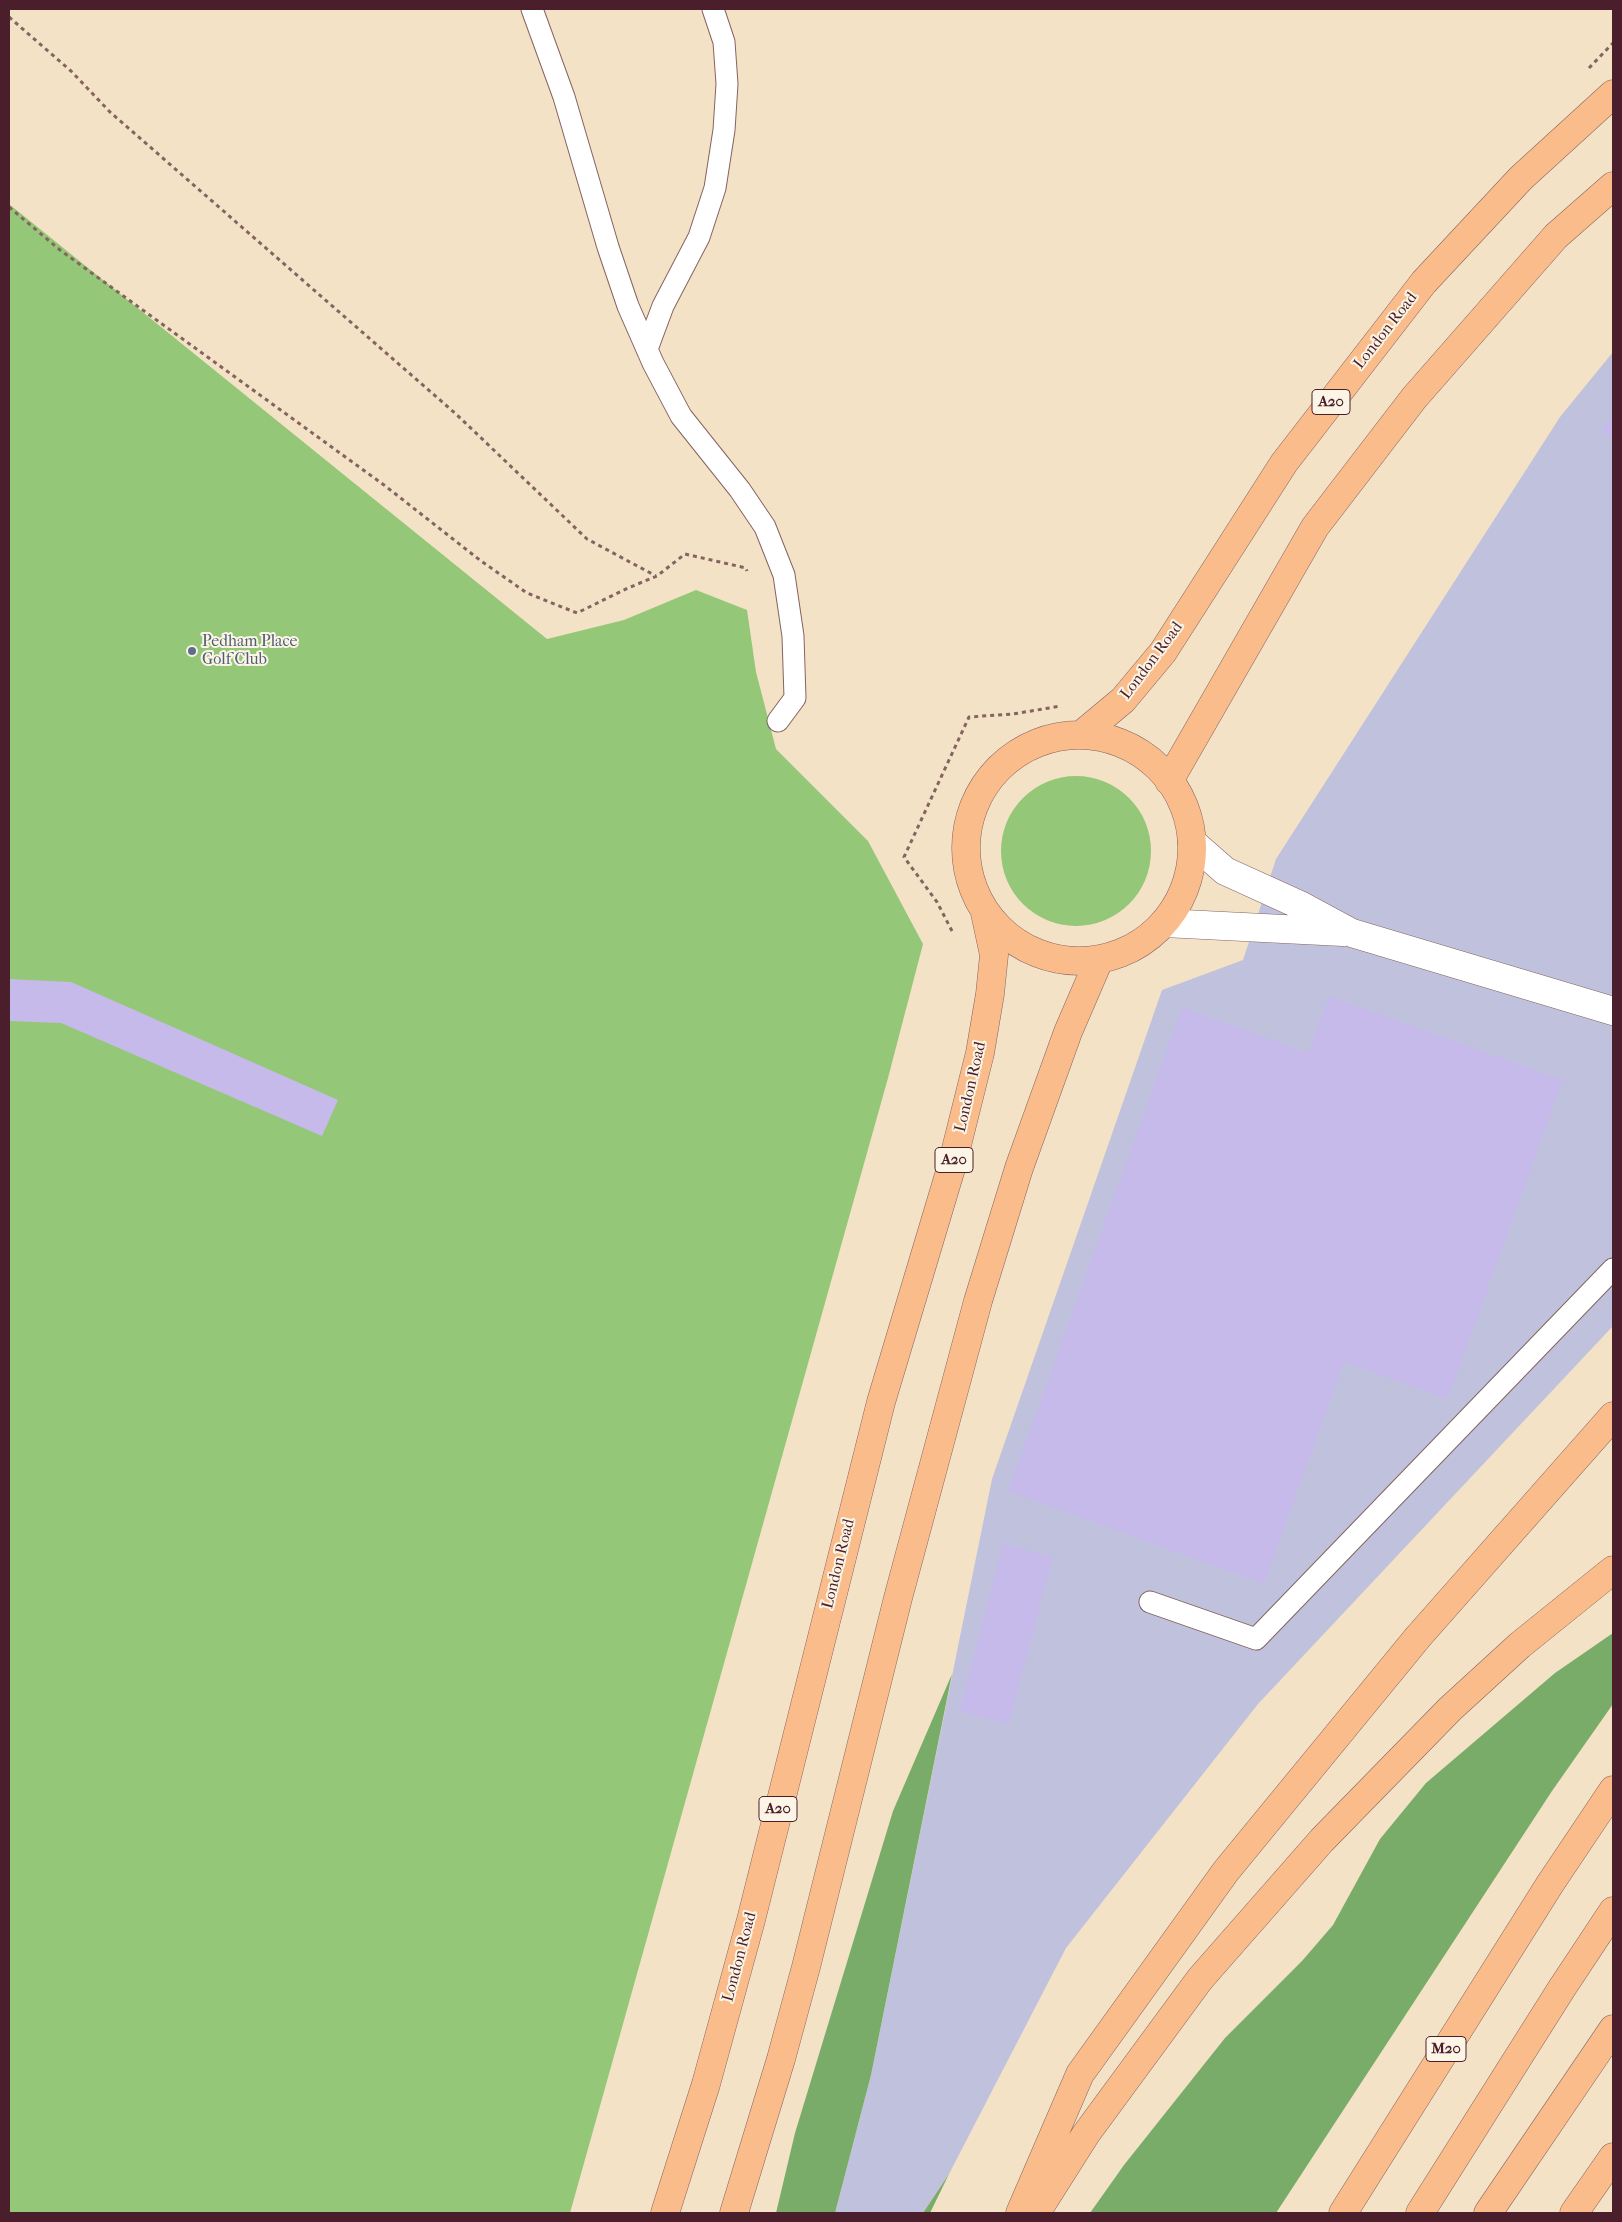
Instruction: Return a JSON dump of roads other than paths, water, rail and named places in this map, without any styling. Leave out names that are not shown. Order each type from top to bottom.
[{"type":"main road","name":"London Road","points":[[1081,735],[1123,700],[1163,652],[1284,463],[1424,282],[1521,178],[1613,94]]},
{"type":"main road","points":[[1169,781],[1314,527],[1414,398],[1556,236],[1613,186]]},
{"type":"main road","points":[[1081,735],[1106,738],[1130,747],[1152,762],[1169,781],[1185,810],[1192,842],[1190,871],[1180,898],[1164,923],[1146,940],[1123,953],[1099,960],[1066,961],[1035,953],[1007,937],[985,912],[973,888],[966,862],[966,834],[973,806],[987,781],[1007,760],[1029,746],[1054,738],[1081,735]]},
{"type":"main road","name":"London Road","points":[[665,2213],[706,2084],[750,1920],[881,1402],[952,1165],[980,1053],[990,994],[994,955],[985,912]]},
{"type":"main road","points":[[734,2213],[781,2059],[806,1966],[908,1562],[978,1301],[1025,1150],[1068,1032],[1099,960]]},
{"type":"main road","points":[[1020,2213],[1080,2074],[1226,1871],[1418,1637],[1613,1416]]},
{"type":"main road","points":[[1036,2213],[1086,2134],[1200,1979],[1322,1840],[1450,1709],[1520,1645],[1613,1570]]},
{"type":"main road","name":"M20","points":[[1343,2213],[1550,1884],[1613,1790]]},
{"type":"main road","points":[[1420,2213],[1562,1988],[1613,1911]]},
{"type":"main road","points":[[1488,2213],[1613,2029]]},
{"type":"main road","points":[[1574,2213],[1613,2157]]},
{"type":"street","points":[[1192,842],[1225,871],[1302,906],[1352,933],[1613,1011]]},
{"type":"street","points":[[1164,923],[1352,933]]},
{"type":"lane","points":[[532,9],[564,97],[628,306],[647,349],[681,416],[740,490],[765,527],[784,575],[793,636],[795,698],[778,721]]},
{"type":"lane","points":[[647,349],[663,306],[699,237],[715,188],[724,130],[727,84],[724,42],[713,9]]},
{"type":"lane","points":[[1150,1602],[1256,1639],[1613,1269]]},
{"type":"place","name":"Pedham Place Golf Club","points":[[192,651]]}]
